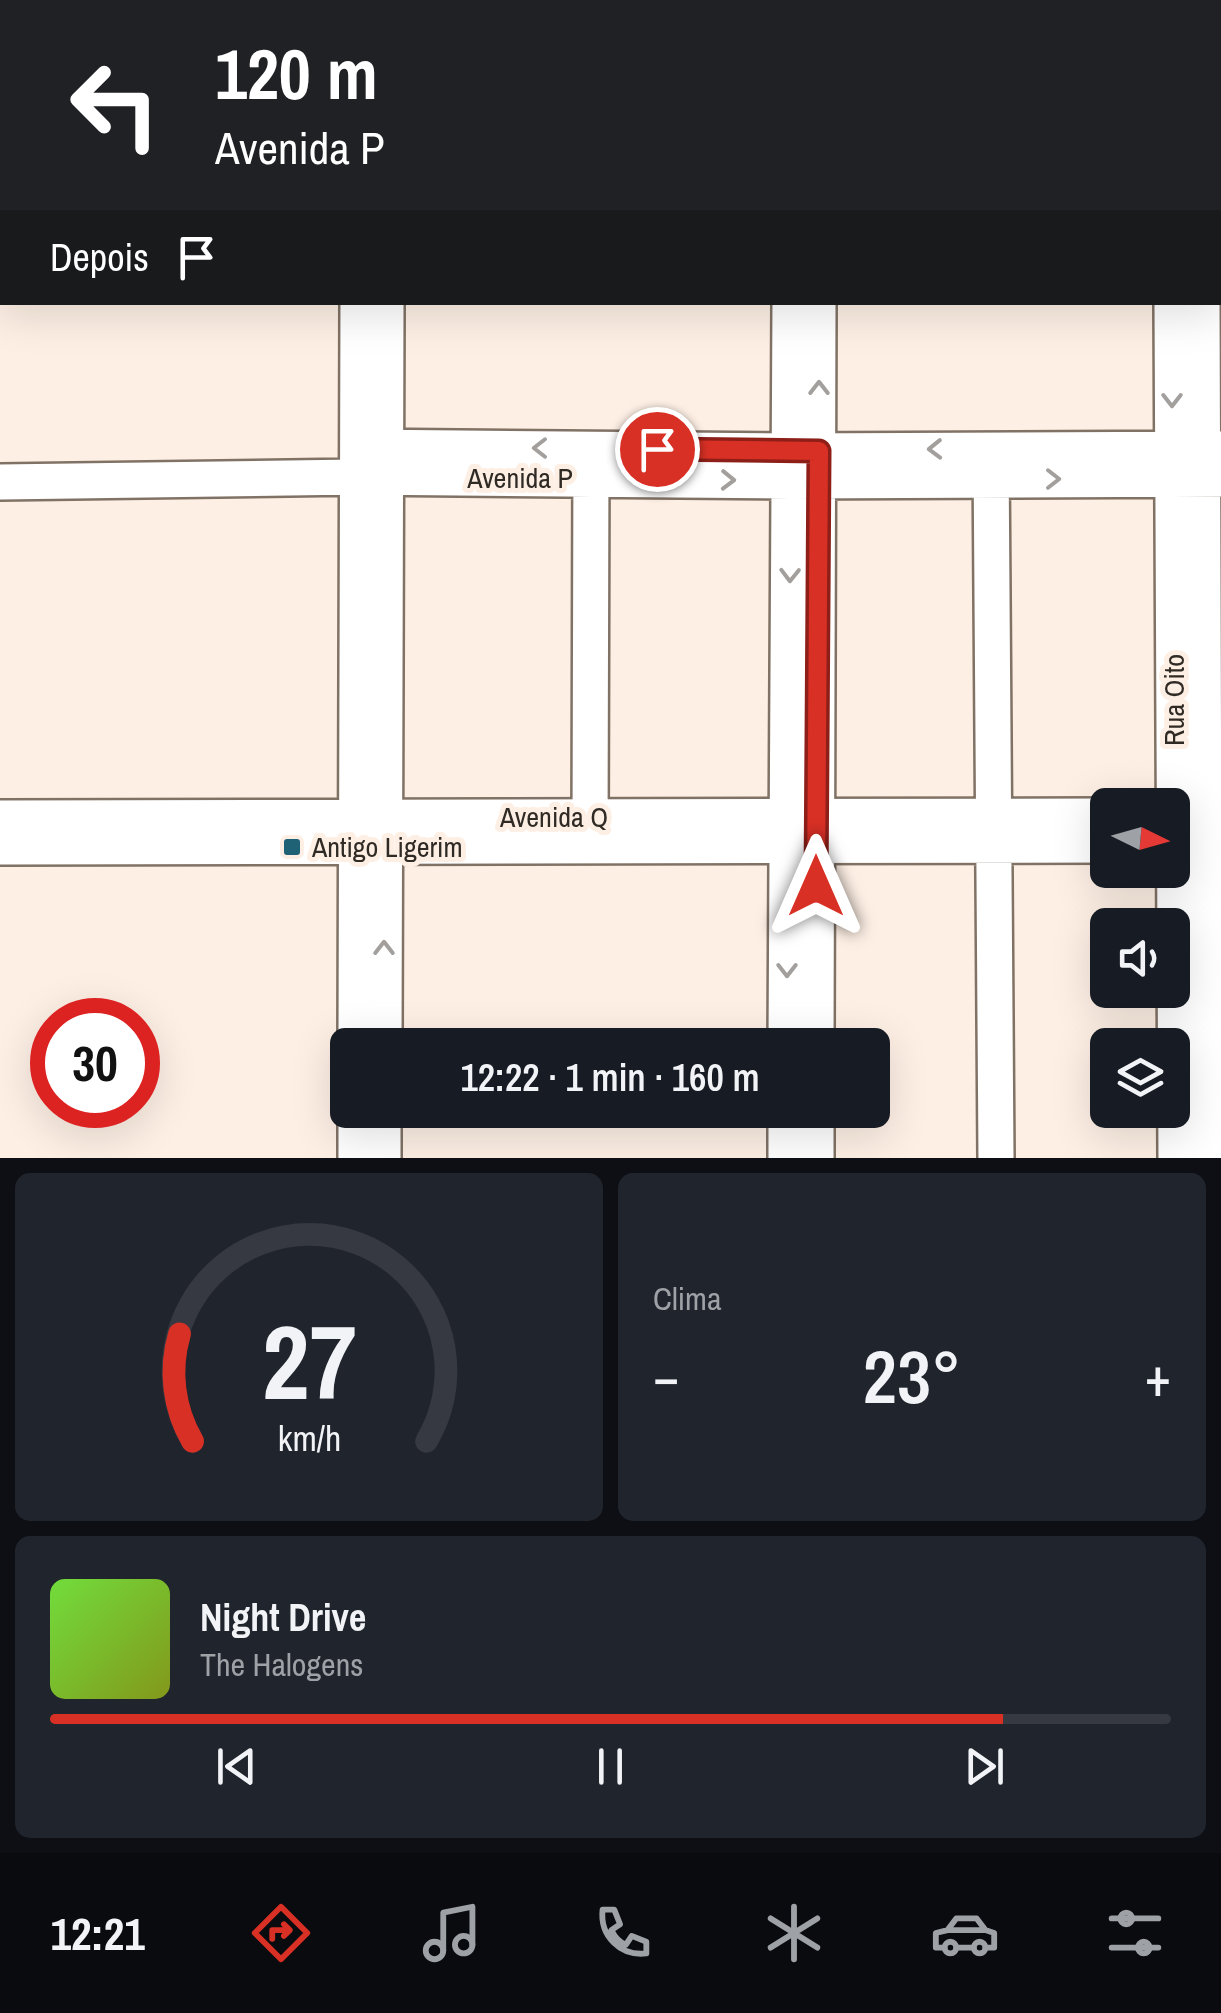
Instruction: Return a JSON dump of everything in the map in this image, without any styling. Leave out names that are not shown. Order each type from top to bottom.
[{"type":"street","points":[[358,305],[371,462],[371,832],[383,1028]]},
{"type":"street","points":[[371,462],[386,305]]},
{"type":"street","points":[[790,305],[805,466]]},
{"type":"street","points":[[787,1028],[801,831],[805,466],[818,305]]},
{"type":"street","name":"Rua Oito","points":[[1172,305],[1199,464]]},
{"type":"street","name":"Rua Oito","points":[[1176,1158],[1193,830],[1202,305]]},
{"type":"street","name":"Avenida P","points":[[0,482],[371,462],[1199,464]]},
{"type":"street","points":[[590,832],[591,463]]},
{"type":"street","points":[[991,464],[996,1158]]},
{"type":"street","name":"Avenida Q","points":[[0,818],[371,832],[994,830],[1090,818]]},
{"type":"street","name":"Avenida Q","points":[[994,830],[1090,843]]},
{"type":"street","name":"Rua Oito","points":[[1193,830],[1206,1158]]},
{"type":"street","points":[[801,831],[815,1028]]},
{"type":"street","points":[[357,1028],[371,832]]},
{"type":"street","name":"Avenida Q","points":[[0,847],[371,832]]},
{"type":"street","points":[[356,1128],[356,1158]]},
{"type":"street","points":[[383,1128],[383,1158]]},
{"type":"street","points":[[786,1128],[786,1158]]},
{"type":"street","points":[[816,1128],[816,1158]]},
{"type":"place","name":"Antigo Ligerim","points":[[292,847]]},
{"type":"route","points":[[657,449],[819,451],[816,886]]}]
